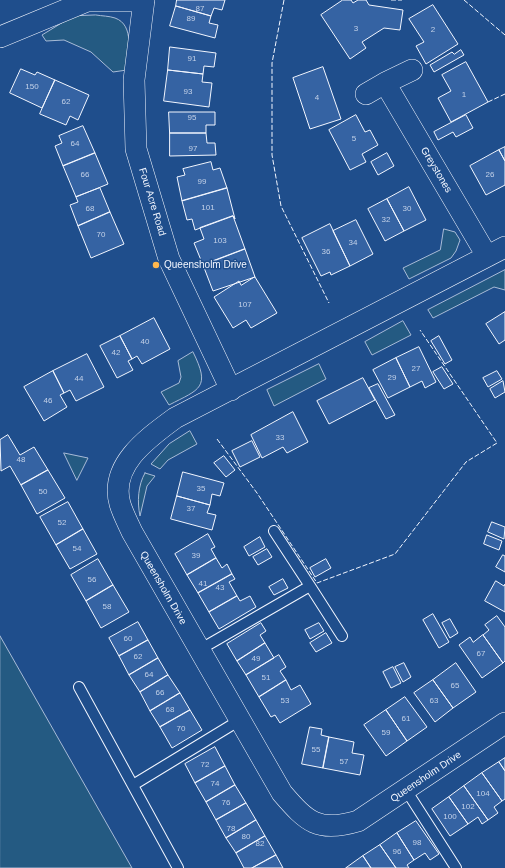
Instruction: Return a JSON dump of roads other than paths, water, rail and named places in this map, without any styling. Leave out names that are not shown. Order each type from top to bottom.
[{"type":"street","points":[[0,37],[87,1],[144,1]]},
{"type":"street","name":"Four Acre Road","points":[[144,1],[134,80],[136,149],[169,259],[232,390]]},
{"type":"street","points":[[366,94],[412,70]]},
{"type":"street","name":"Greystones","points":[[385,84],[496,251]]},
{"type":"street","name":"Queensholm Drive","points":[[496,251],[232,390],[175,418],[148,438],[128,459],[118,480],[120,503],[132,532],[282,793],[300,815],[318,824],[338,827],[358,821],[505,723]]},
{"type":"lane","points":[[274,531],[342,636]]},
{"type":"lane","points":[[199,650],[310,586]]},
{"type":"lane","points":[[79,687],[178,868]]},
{"type":"lane","points":[[133,785],[240,720]]},
{"type":"lane","points":[[406,790],[456,868]]},
{"type":"place","name":"Queensholm Drive","points":[[156,265]]}]
